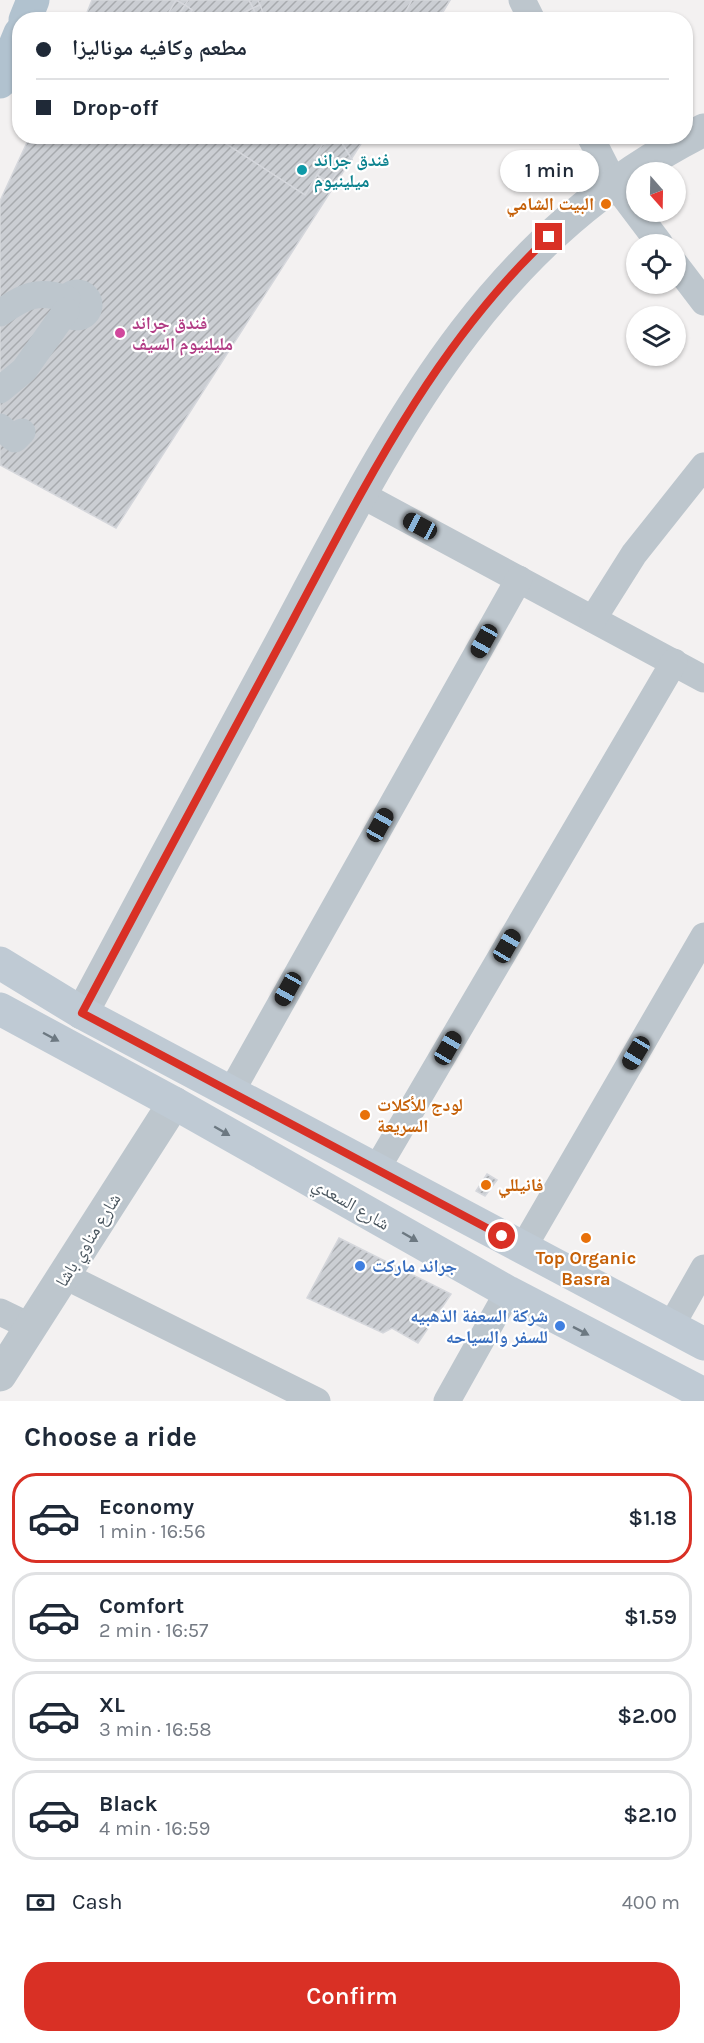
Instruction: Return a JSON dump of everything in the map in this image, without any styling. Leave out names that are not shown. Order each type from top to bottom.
[{"type":"main road","points":[[1,69],[12,48]]},
{"type":"main road","points":[[0,963],[82,1013],[704,1344]]},
{"type":"main road","name":"شارع السعدي","points":[[0,1009],[174,1103],[508,1292],[704,1394]]},
{"type":"street","points":[[594,144],[614,183],[652,234]]},
{"type":"street","points":[[82,1013],[360,494],[441,362],[479,311],[519,266],[565,222],[614,183],[677,144]]},
{"type":"street","points":[[686,278],[704,302]]},
{"type":"street","points":[[0,313],[20,299],[48,293],[67,305],[24,370],[0,390]]},
{"type":"street","points":[[593,619],[634,554],[704,466]]},
{"type":"street","points":[[360,494],[704,679]]},
{"type":"street","points":[[231,1092],[519,579]]},
{"type":"street","points":[[376,1170],[674,662]]},
{"type":"street","points":[[523,1248],[704,936]]},
{"type":"street","name":"شارع مناوي باشا","points":[[0,1375],[174,1103]]},
{"type":"street","points":[[671,1326],[704,1268]]},
{"type":"street","points":[[65,1276],[317,1401]]},
{"type":"street","points":[[447,1401],[508,1292]]},
{"type":"street","points":[[0,1312],[32,1327]]},
{"type":"building","points":[[92,0],[450,0],[443,12],[87,12]]},
{"type":"building","points":[[176,0],[185,5],[180,12],[169,12]]},
{"type":"building","points":[[188,0],[249,0],[253,8],[245,12],[191,12],[192,10],[185,5]]},
{"type":"building","points":[[249,0],[258,0],[260,5],[253,8]]},
{"type":"building","points":[[412,0],[450,0],[443,12],[405,12]]},
{"type":"building","points":[[185,5],[192,10],[191,12],[180,12]]},
{"type":"building","points":[[260,5],[263,12],[255,12],[253,8]]},
{"type":"building","name":"فندق جراند مليلنيوم السيف","points":[[26,144],[361,144],[116,528],[0,465],[0,201]]},
{"type":"building","name":"فندق جراند ميلينيوم","points":[[226,144],[343,144],[352,160],[347,165],[343,163],[330,183],[317,175],[305,195]]},
{"type":"building","points":[[343,144],[352,160],[347,165],[343,163],[330,183],[317,175],[324,164],[314,158],[322,145]]},
{"type":"building","name":"فانيللي","points":[[487,1174],[497,1180],[485,1196],[476,1191]]},
{"type":"building","name":"جراند ماركت","points":[[339,1238],[451,1294],[418,1343],[392,1328],[383,1333],[307,1298]]},
{"type":"place","name":"فندق جراند ميلينيوم","points":[[302,170]]},
{"type":"place","name":"البيت الشامي","points":[[606,204]]},
{"type":"place","name":"فندق جراند مليلنيوم السيف","points":[[120,333]]},
{"type":"place","name":"لودج للأكلات السريعة","points":[[365,1115]]},
{"type":"place","name":"فانيللي","points":[[486,1185]]},
{"type":"place","name":"Top Organic Basra","points":[[586,1238]]},
{"type":"place","name":"جراند ماركت","points":[[360,1266]]},
{"type":"place","name":"شركة السعفة الذهبيه للسفر والسياحه","points":[[560,1326]]},
{"type":"route","points":[[502,1236],[82,1013],[349,514],[400,427],[441,362],[479,311],[519,266],[549,237]]}]
